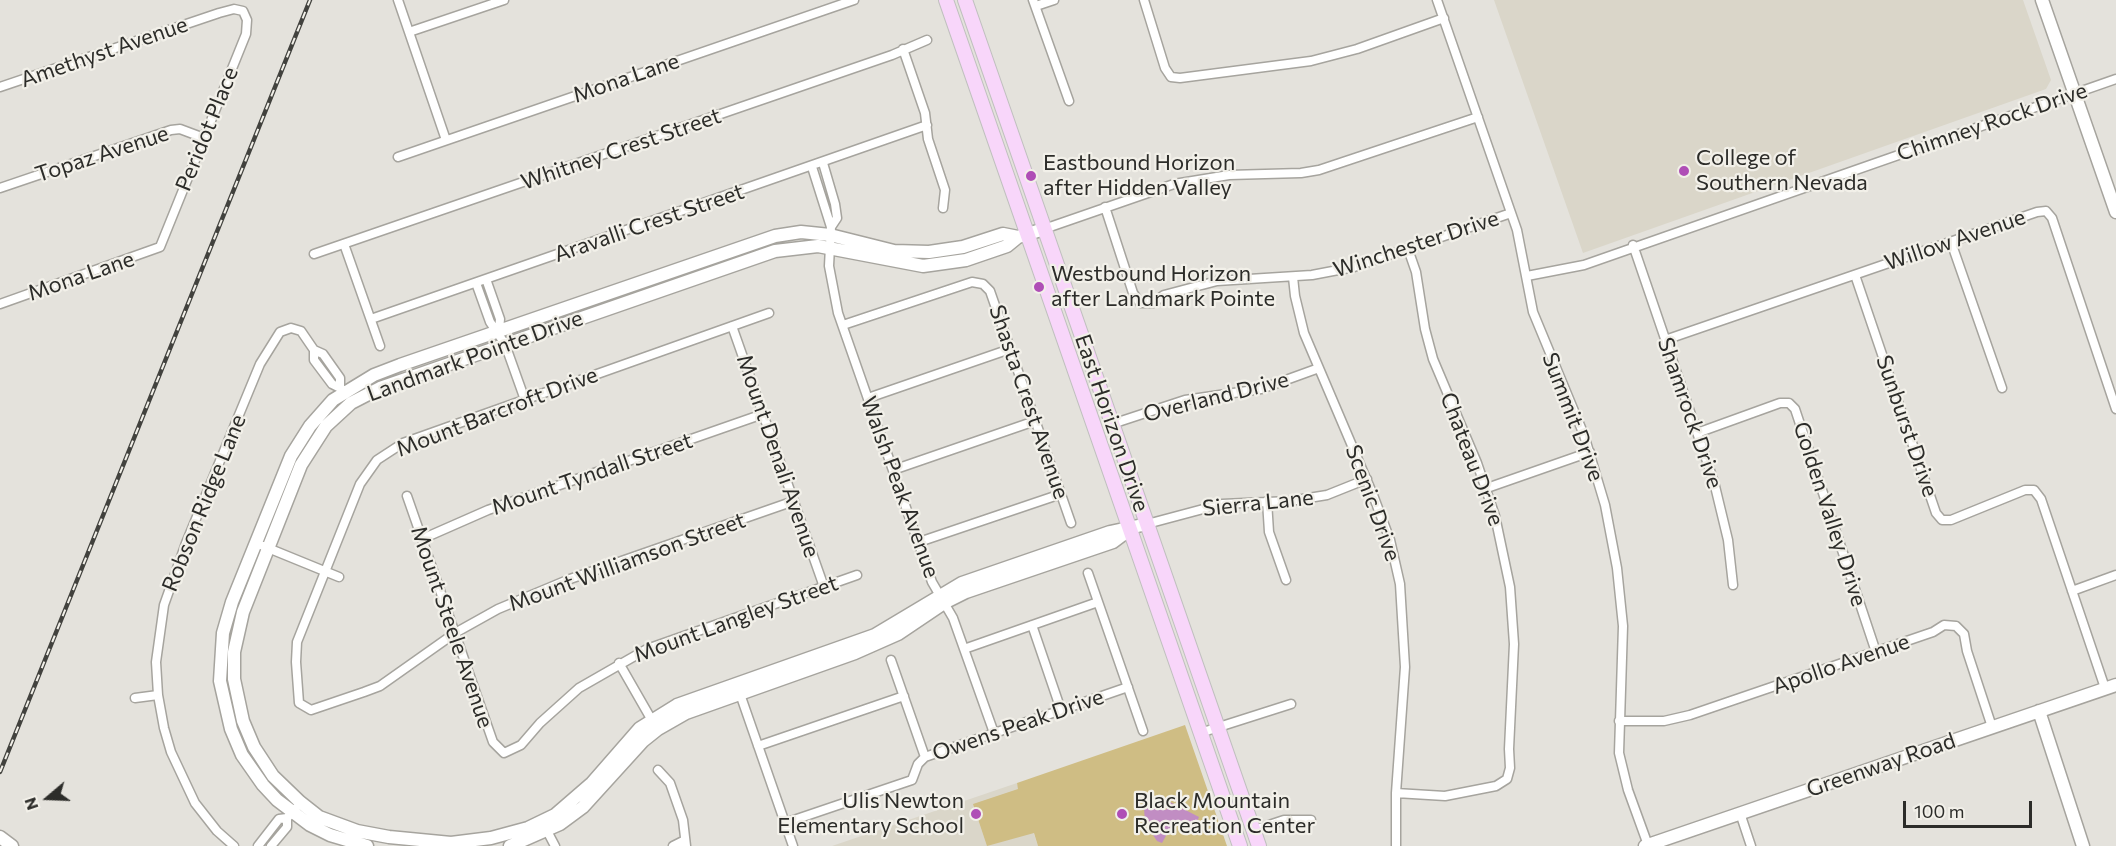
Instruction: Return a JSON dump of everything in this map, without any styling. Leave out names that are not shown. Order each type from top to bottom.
[{"type":"main road","name":"East Horizon Drive","points":[[946,0],[1023,236],[1130,530],[1240,846]]},
{"type":"main road","points":[[955,0],[966,31],[980,46]]},
{"type":"main road","name":"East Horizon Drive","points":[[964,0],[1259,846]]},
{"type":"street","points":[[398,0],[446,140]]},
{"type":"street","points":[[409,32],[504,0]]},
{"type":"street","name":"Mona Lane","points":[[398,157],[854,0]]},
{"type":"street","points":[[1054,0],[1035,3],[1069,101]]},
{"type":"street","points":[[1144,0],[1165,68],[1171,77],[1180,78],[1311,61],[1357,49],[1444,18]]},
{"type":"street","name":"Summit Drive","points":[[1437,0],[1511,213],[1538,327],[1590,452],[1611,530],[1620,592],[1623,648],[1619,721],[1621,768],[1646,846]]},
{"type":"street","points":[[2042,0],[2116,212]]},
{"type":"street","name":"Amethyst Avenue","points":[[0,87],[219,13],[234,9],[243,10]]},
{"type":"street","name":"Peridot Place","points":[[160,247],[246,34],[247,20],[243,10]]},
{"type":"street","name":"Whitney Crest Street","points":[[314,254],[927,40]]},
{"type":"street","points":[[903,49],[927,125],[928,140],[945,190],[943,208]]},
{"type":"street","name":"Chimney Rock Drive","points":[[1527,276],[1584,264],[1633,245],[2116,79]]},
{"type":"street","points":[[1044,229],[1159,188],[1200,179],[1319,170],[1478,117]]},
{"type":"street","name":"Aravalli Crest Street","points":[[371,319],[927,125]]},
{"type":"street","name":"Topaz Avenue","points":[[0,188],[171,130],[180,129],[204,138]]},
{"type":"street","points":[[823,163],[837,218],[830,237]]},
{"type":"street","points":[[812,167],[830,237]]},
{"type":"street","name":"Winchester Drive","points":[[1106,207],[1133,293],[1140,303],[1153,303],[1164,295],[1216,281],[1247,277],[1293,277],[1354,267],[1511,213]]},
{"type":"street","name":"Willow Avenue","points":[[1665,340],[2037,212],[2046,212],[2052,218],[2116,409]]},
{"type":"street","name":"Landmark Pointe Drive","points":[[367,846],[330,835],[293,811],[254,747],[243,721],[234,679],[237,633],[263,546],[299,440],[342,390],[374,375],[757,241],[801,232],[894,250],[929,252],[963,247],[1003,234],[1023,236],[1044,229]]},
{"type":"street","name":"Landmark Pointe Drive","points":[[263,546],[301,465],[326,426],[351,403],[380,388],[505,344],[775,251],[803,246],[830,237]]},
{"type":"street","name":"Walsh Peak Avenue","points":[[830,237],[833,290],[843,325],[919,542],[942,599],[953,618],[994,733]]},
{"type":"street","points":[[1952,242],[2002,388]]},
{"type":"street","points":[[344,244],[380,346]]},
{"type":"street","name":"Shamrock Drive","points":[[1633,245],[1722,510],[1733,585]]},
{"type":"street","name":"Mona Lane","points":[[0,304],[160,247]]},
{"type":"street","name":"Chateau Drive","points":[[1396,793],[1445,796],[1496,786],[1507,779],[1510,768],[1509,749],[1514,674],[1513,614],[1501,538],[1486,488],[1433,359],[1425,329],[1416,272],[1408,249]]},
{"type":"street","name":"Sunburst Drive","points":[[1855,275],[1936,513],[1942,520],[1951,520],[2025,490],[2034,490],[2041,499],[2072,591],[2111,686]]},
{"type":"street","name":"Scenic Drive","points":[[1293,277],[1299,318],[1367,479],[1390,540],[1403,610],[1405,667],[1396,793],[1396,846]]},
{"type":"street","points":[[486,279],[500,319],[499,331]]},
{"type":"street","name":"Shasta Crest Avenue","points":[[843,325],[972,282],[983,284],[990,291],[1071,523]]},
{"type":"street","points":[[476,283],[490,322],[499,331],[505,344],[525,400]]},
{"type":"street","name":"Mount Barcroft Drive","points":[[305,708],[297,695],[297,642],[360,484],[376,460],[403,443],[769,313]]},
{"type":"street","name":"Mount Denali Avenue","points":[[732,326],[824,586]]},
{"type":"street","name":"Robson Ridge Lane","points":[[234,846],[217,831],[195,803],[181,776],[164,729],[158,695],[156,662],[164,605],[178,564],[260,364],[280,332],[291,328],[301,331],[314,350],[314,360],[332,384],[342,390]]},
{"type":"street","points":[[868,399],[1010,349]]},
{"type":"street","name":"Overland Drive","points":[[1112,424],[1175,402],[1261,389],[1319,368]]},
{"type":"street","points":[[342,390],[351,403]]},
{"type":"street","name":"Golden Valley Drive","points":[[1698,433],[1780,402],[1790,403],[1795,409],[1876,652]]},
{"type":"street","name":"Mount Tyndall Street","points":[[422,539],[488,510],[763,414]]},
{"type":"street","points":[[893,470],[1035,421]]},
{"type":"street","points":[[1486,488],[1590,452]]},
{"type":"street","name":"Sierra Lane","points":[[1147,524],[1212,506],[1327,495],[1367,479]]},
{"type":"street","points":[[919,542],[1061,494]]},
{"type":"street","name":"Mount Steele Avenue","points":[[407,496],[493,742],[504,753]]},
{"type":"street","name":"Mount Williamson Street","points":[[305,708],[320,709],[380,686],[455,633],[498,609],[570,579],[794,501]]},
{"type":"street","points":[[1267,501],[1269,532],[1286,580]]},
{"type":"street","name":"Landmark Pointe Drive","points":[[510,846],[545,826],[577,798],[630,738],[655,724],[683,702],[738,688],[875,634],[942,599],[962,583],[1099,535],[1130,530],[1147,524]]},
{"type":"street","points":[[263,546],[339,577]]},
{"type":"street","points":[[1088,573],[1143,731]]},
{"type":"street","points":[[2072,591],[2116,575]]},
{"type":"street","name":"Mount Langley Street","points":[[504,753],[521,745],[540,723],[579,688],[619,663],[647,649],[857,576]]},
{"type":"street","points":[[964,649],[1098,602]]},
{"type":"street","points":[[1032,625],[1061,710]]},
{"type":"street","name":"Apollo Avenue","points":[[1619,721],[1649,722],[1683,717],[1933,632],[1944,625],[1956,626],[1964,634],[1966,651],[1992,727]]},
{"type":"street","points":[[891,660],[925,757]]},
{"type":"street","points":[[619,663],[655,724]]},
{"type":"street","name":"Greenway Road","points":[[1646,846],[2111,686]]},
{"type":"street","name":"Owens Peak Drive","points":[[785,823],[912,780],[918,764],[925,757],[1128,687]]},
{"type":"street","points":[[738,688],[793,846]]},
{"type":"street","points":[[135,698],[158,695]]},
{"type":"street","points":[[758,746],[903,696]]},
{"type":"street","points":[[1200,733],[1291,704]]},
{"type":"street","points":[[2039,711],[2084,846]]},
{"type":"street","points":[[658,770],[670,783],[683,820],[685,843],[673,846]]},
{"type":"street","points":[[258,846],[279,819],[293,811]]},
{"type":"street","points":[[271,846],[287,827],[293,811]]},
{"type":"street","name":"Landmark Pointe Drive","points":[[293,811],[319,817],[357,831],[411,843],[474,841],[545,826]]},
{"type":"street","points":[[1740,813],[1751,846]]},
{"type":"street","points":[[1254,830],[1284,820],[1311,820]]},
{"type":"street","points":[[545,826],[555,846]]},
{"type":"street","points":[[0,837],[12,846]]},
{"type":"shaded area","name":"College of Southern Nevada","points":[[1494,0],[2023,0],[2051,80],[2046,89],[1583,253]]},
{"type":"shaded area","name":"Black Mountain Recreation Center","points":[[1185,725],[1227,846],[1038,846],[1034,833],[987,846],[973,804],[1018,789],[1017,783]]},
{"type":"shaded area","name":"Ulis Newton Elementary School","points":[[1017,783],[1038,846],[832,846]]},
{"type":"shaded area","points":[[1147,800],[1166,810],[1170,802],[1199,817],[1193,831],[1176,823],[1172,825],[1162,843],[1157,841],[1145,823],[1144,808]]},
{"type":"railway","points":[[0,772],[310,0]]},
{"type":"place","name":"College of Southern Nevada","points":[[1684,171]]},
{"type":"place","name":"Eastbound Horizon after Hidden Valley","points":[[1031,176]]},
{"type":"place","name":"Westbound Horizon after Landmark Pointe","points":[[1039,287]]},
{"type":"place","name":"Ulis Newton Elementary School","points":[[976,814]]},
{"type":"place","name":"Black Mountain Recreation Center","points":[[1122,814]]}]
